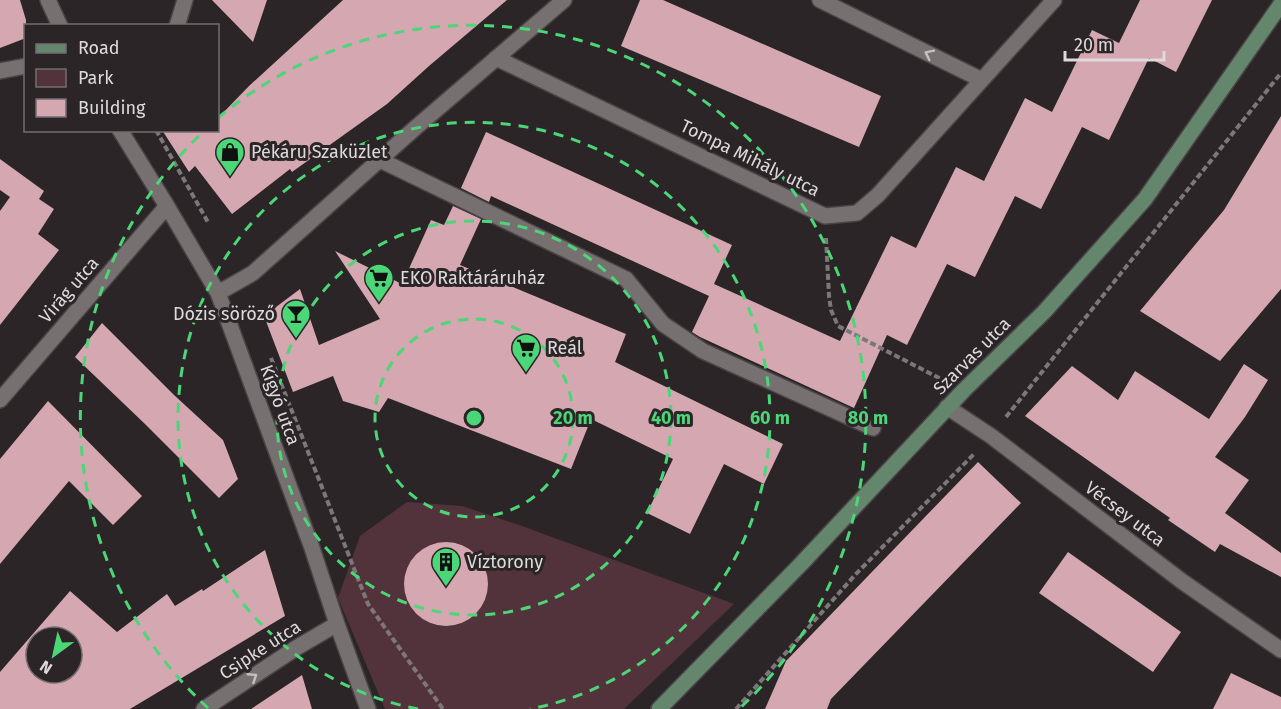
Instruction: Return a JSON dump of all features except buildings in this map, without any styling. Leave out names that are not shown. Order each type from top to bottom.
[{"type":"street","points":[[48,0],[59,24]]},
{"type":"street","points":[[178,24],[185,0]]},
{"type":"street","points":[[218,293],[253,273],[564,0]]},
{"type":"street","points":[[820,0],[982,80]]},
{"type":"street","name":"Tompa Mihály utca","points":[[496,58],[825,216],[857,213],[878,195],[1054,0]]},
{"type":"street","name":"Szarvas utca","points":[[658,709],[801,564],[947,407],[1044,312],[1144,199],[1281,4]]},
{"type":"street","points":[[0,71],[24,66]]},
{"type":"street","name":"Kígyó utca","points":[[121,132],[218,293],[312,548],[368,709]]},
{"type":"street","points":[[380,160],[626,279],[663,324],[703,351],[873,428]]},
{"type":"street","name":"Virág utca","points":[[0,400],[167,206]]},
{"type":"street","name":"Vécsey utca","points":[[947,407],[991,436],[1183,582],[1281,650]]},
{"type":"street","name":"Csipke utca","points":[[204,709],[296,648],[337,624]]},
{"type":"path","points":[[736,709],[855,575],[991,436],[1281,73]]},
{"type":"path","points":[[157,132],[212,229]]},
{"type":"path","points":[[825,216],[829,296],[831,310],[838,326],[964,390]]},
{"type":"path","points":[[269,352],[368,604],[443,709]]},
{"type":"green space","points":[[407,502],[462,506],[734,604],[624,709],[385,709],[338,598],[360,536]]},
{"type":"place","name":"Pékáru Szaküzlet","points":[[230,178]]},
{"type":"place","name":"EKO Raktáráruház","points":[[379,304]]},
{"type":"place","name":"Dózis söröző","points":[[296,340]]},
{"type":"place","name":"Reál","points":[[526,374]]},
{"type":"place","name":"Víztorony","points":[[446,588]]}]
